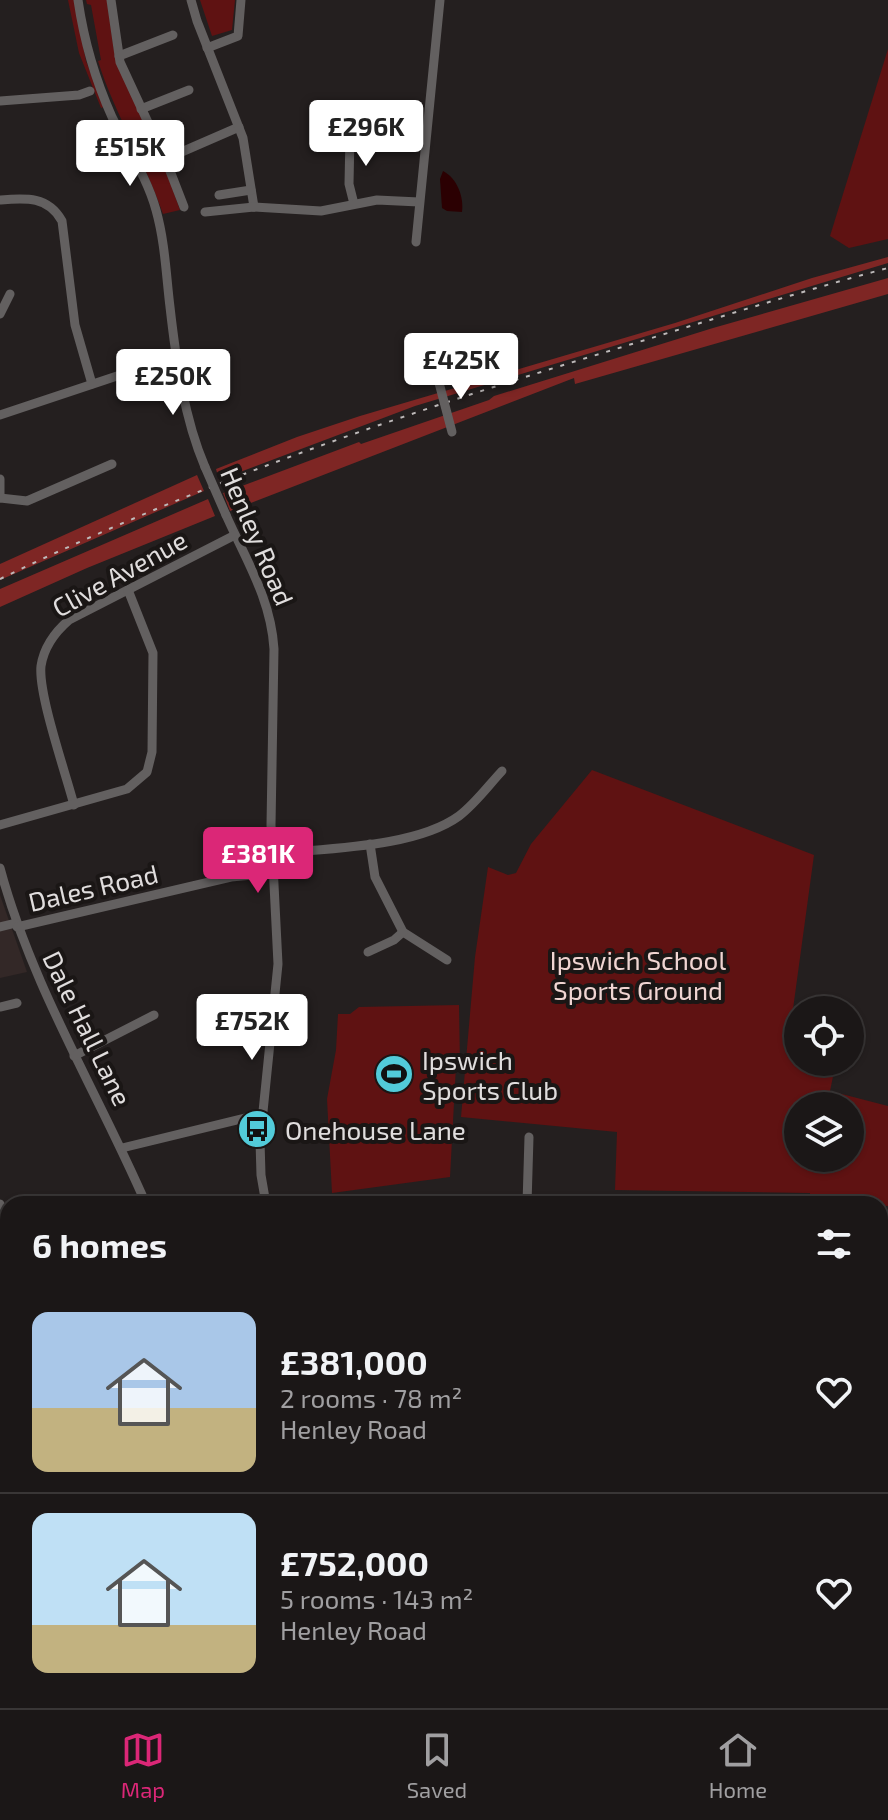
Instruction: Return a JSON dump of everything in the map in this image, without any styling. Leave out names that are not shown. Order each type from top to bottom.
[{"type":"street","name":"Henley Road","points":[[78,0],[85,41],[99,84],[143,175],[157,212],[177,356],[191,422],[205,467],[260,586],[273,633],[272,854],[277,981],[262,1114],[260,1159],[265,1196]]},
{"type":"street","points":[[111,0],[119,56],[184,207]]},
{"type":"street","points":[[191,0],[239,127],[247,155],[254,207]]},
{"type":"street","points":[[207,48],[238,36],[241,0]]},
{"type":"street","points":[[416,242],[440,0]]},
{"type":"street","points":[[119,56],[173,35]]},
{"type":"street","points":[[141,109],[189,90]]},
{"type":"street","points":[[0,101],[79,95],[90,91]]},
{"type":"street","points":[[165,158],[239,127]]},
{"type":"street","points":[[350,135],[349,184],[354,204]]},
{"type":"street","points":[[219,195],[251,190]]},
{"type":"street","points":[[0,200],[24,198],[40,201],[54,210],[62,221],[75,325],[92,384]]},
{"type":"street","points":[[205,212],[254,207],[321,211],[377,200],[419,202]]},
{"type":"street","points":[[0,314],[10,294]]},
{"type":"street","points":[[0,415],[177,356]]},
{"type":"street","points":[[438,379],[452,432]]},
{"type":"street","points":[[0,479],[0,498],[27,501],[112,464]]},
{"type":"street","name":"Clive Avenue","points":[[74,805],[41,680],[43,658],[52,637],[69,620],[235,535]]},
{"type":"street","points":[[0,825],[127,789],[142,778],[151,762],[153,653],[128,590]]},
{"type":"street","points":[[272,854],[370,844],[426,834],[459,816],[502,771]]},
{"type":"street","points":[[370,844],[375,877],[403,932],[447,960]]},
{"type":"street","name":"Dale Hall Lane","points":[[0,868],[17,925],[45,995],[122,1148],[140,1196]]},
{"type":"street","name":"Dales Road","points":[[0,927],[231,877],[273,873]]},
{"type":"street","points":[[368,952],[394,940],[403,932]]},
{"type":"street","points":[[0,1007],[17,1003]]},
{"type":"street","points":[[74,1056],[154,1015]]},
{"type":"street","points":[[122,1148],[262,1114]]},
{"type":"street","points":[[527,1196],[529,1137]]},
{"type":"shaded area","points":[[443,171],[458,188],[462,212],[442,208],[440,179]]},
{"type":"shaded area","points":[[888,257],[888,263],[415,406],[219,480],[216,469],[360,416]]},
{"type":"shaded area","points":[[888,278],[888,294],[575,384],[574,378],[230,511],[223,493],[494,396]]},
{"type":"shaded area","points":[[197,475],[204,491],[0,580],[0,564]]},
{"type":"shaded area","points":[[208,499],[215,516],[0,607],[0,589]]},
{"type":"shaded area","points":[[0,895],[27,972],[0,978]]},
{"type":"green space","points":[[68,0],[74,0],[86,61],[104,107],[101,108],[79,53]]},
{"type":"green space","points":[[86,0],[107,0],[114,50],[163,162],[180,210],[163,214],[105,81],[98,61],[101,60],[91,5]]},
{"type":"green space","points":[[200,0],[235,0],[232,30],[212,36]]},
{"type":"green space","points":[[888,49],[888,239],[849,248],[830,236]]},
{"type":"green space","name":"Ipswich School Sports Ground","points":[[592,770],[814,855],[795,996],[784,996],[784,1076],[833,1076],[830,1091],[834,1092],[784,1092],[784,1172],[864,1172],[864,1100],[888,1106],[888,1196],[615,1190],[617,1132],[461,1117],[475,957],[488,867],[508,875],[516,873],[531,844]]},
{"type":"green space","name":"Ipswich Sports Club","points":[[459,1005],[460,1066],[456,1066],[450,1177],[332,1193],[327,1099],[336,1050],[338,1014],[350,1014],[359,1007]]},
{"type":"railway","points":[[0,579],[154,510],[311,449],[551,369],[888,268]]},
{"type":"place","name":"Ipswich Sports Club","points":[[394,1074]]},
{"type":"place","name":"Onehouse Lane","points":[[257,1129]]}]
